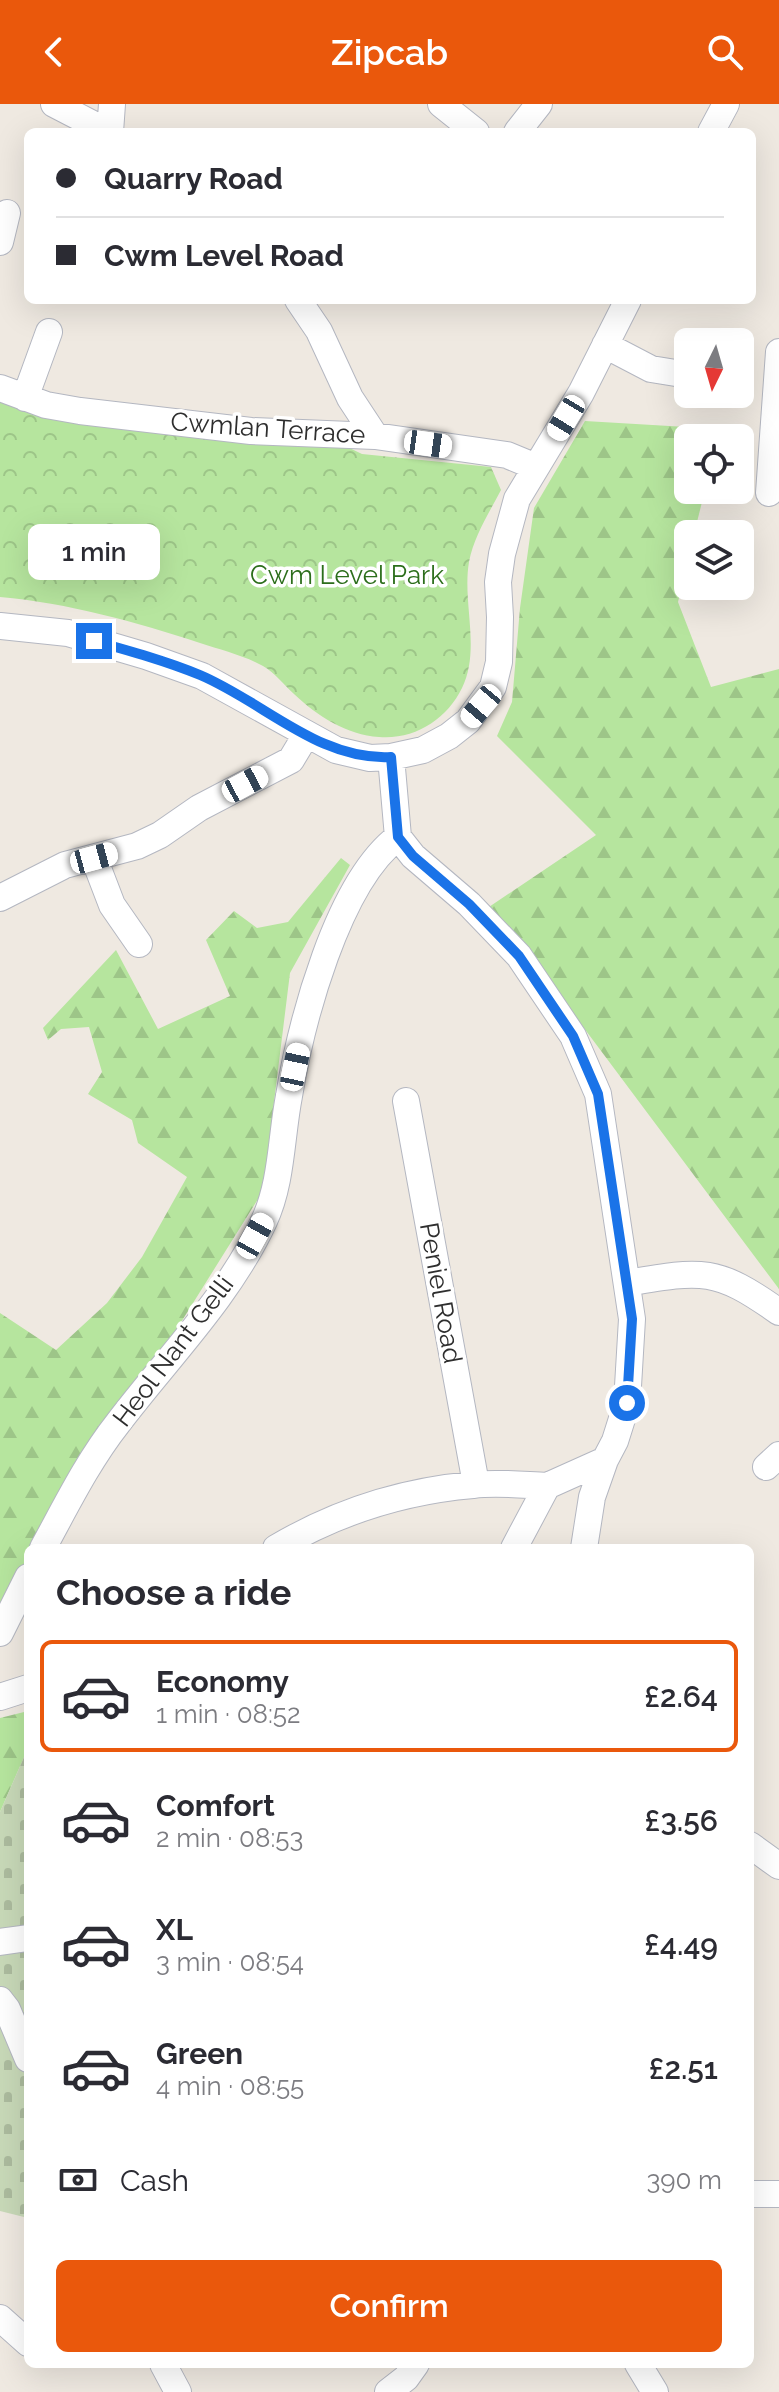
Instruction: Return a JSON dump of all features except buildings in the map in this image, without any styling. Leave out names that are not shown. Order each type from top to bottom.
[{"type":"street","points":[[54,104],[101,128]]},
{"type":"street","points":[[109,128],[112,104]]},
{"type":"street","points":[[441,104],[471,128]]},
{"type":"street","points":[[520,128],[539,104]]},
{"type":"street","points":[[713,128],[726,104]]},
{"type":"street","points":[[0,242],[7,213]]},
{"type":"street","points":[[301,304],[319,331],[350,398],[375,436]]},
{"type":"street","points":[[0,626],[68,633],[202,676],[336,750],[370,758],[423,750],[468,721],[493,687],[499,662],[498,582],[517,499],[581,393],[626,304]]},
{"type":"street","points":[[25,398],[49,332]]},
{"type":"street","points":[[605,345],[651,369],[674,373]]},
{"type":"street","points":[[769,493],[779,352]]},
{"type":"street","name":"Cwmlan Terrace","points":[[0,388],[25,398],[80,411],[251,431],[375,436],[507,455],[536,467]]},
{"type":"street","points":[[0,898],[65,865],[137,846],[160,835],[199,808],[291,760],[306,735]]},
{"type":"street","points":[[391,757],[398,837],[413,856],[469,904],[519,956],[573,1036],[598,1094],[632,1319],[627,1403],[592,1497],[585,1544]]},
{"type":"street","name":"Heol Nant Gelli","points":[[45,1544],[117,1424],[192,1334],[228,1283],[264,1220],[274,1193],[289,1096],[315,988],[347,906],[381,850],[398,837]]},
{"type":"street","points":[[94,858],[112,905],[139,944]]},
{"type":"street","name":"Peniel Road","points":[[406,1101],[476,1484]]},
{"type":"street","points":[[627,1283],[686,1273],[712,1275],[744,1287],[779,1312]]},
{"type":"street","points":[[282,1544],[358,1507],[430,1490],[476,1484],[547,1486],[605,1460]]},
{"type":"street","points":[[516,1544],[547,1486]]},
{"type":"street","points":[[0,1633],[24,1585]]},
{"type":"street","points":[[0,1697],[24,1689]]},
{"type":"street","points":[[754,1848],[779,1866]]},
{"type":"street","points":[[0,1942],[24,1939]]},
{"type":"street","points":[[0,2000],[24,2049]]},
{"type":"street","points":[[754,2194],[779,2194]]},
{"type":"street","points":[[0,2318],[24,2339]]},
{"type":"street","points":[[0,2346],[24,2343]]},
{"type":"street","points":[[165,2368],[178,2392]]},
{"type":"street","points":[[388,2392],[413,2368]]},
{"type":"green space","name":"Cwm Level Park","points":[[0,395],[339,443],[362,454],[491,467],[501,490],[471,552],[467,578],[470,658],[456,699],[439,718],[417,731],[392,737],[355,733],[323,717],[267,669],[240,656],[102,614],[0,597]]},
{"type":"green space","points":[[585,421],[674,426],[674,504],[702,504],[698,520],[674,520],[674,600],[678,600],[711,687],[779,669],[779,1289],[560,996],[486,909],[596,835],[497,736],[512,702],[520,608],[534,508]]},
{"type":"green space","points":[[341,858],[350,865],[290,973],[263,1191],[42,1544],[24,1544],[24,1574],[0,1613],[0,1313],[56,1350],[107,1303],[142,1257],[187,1177],[138,1143],[132,1120],[88,1094],[102,1072],[89,1027],[61,1029],[48,1040],[43,1028],[116,950],[158,1029],[230,996],[206,940],[234,911],[257,928],[288,922]]},
{"type":"green space","points":[[24,1712],[24,1757],[0,1812],[0,1718]]},
{"type":"green space","points":[[24,1757],[24,2217],[0,2211],[0,1812]]},
{"type":"route","points":[[94,641],[202,676],[336,750],[370,758],[391,757],[398,837],[413,856],[469,904],[519,956],[573,1036],[598,1094],[632,1319],[627,1403]]}]
